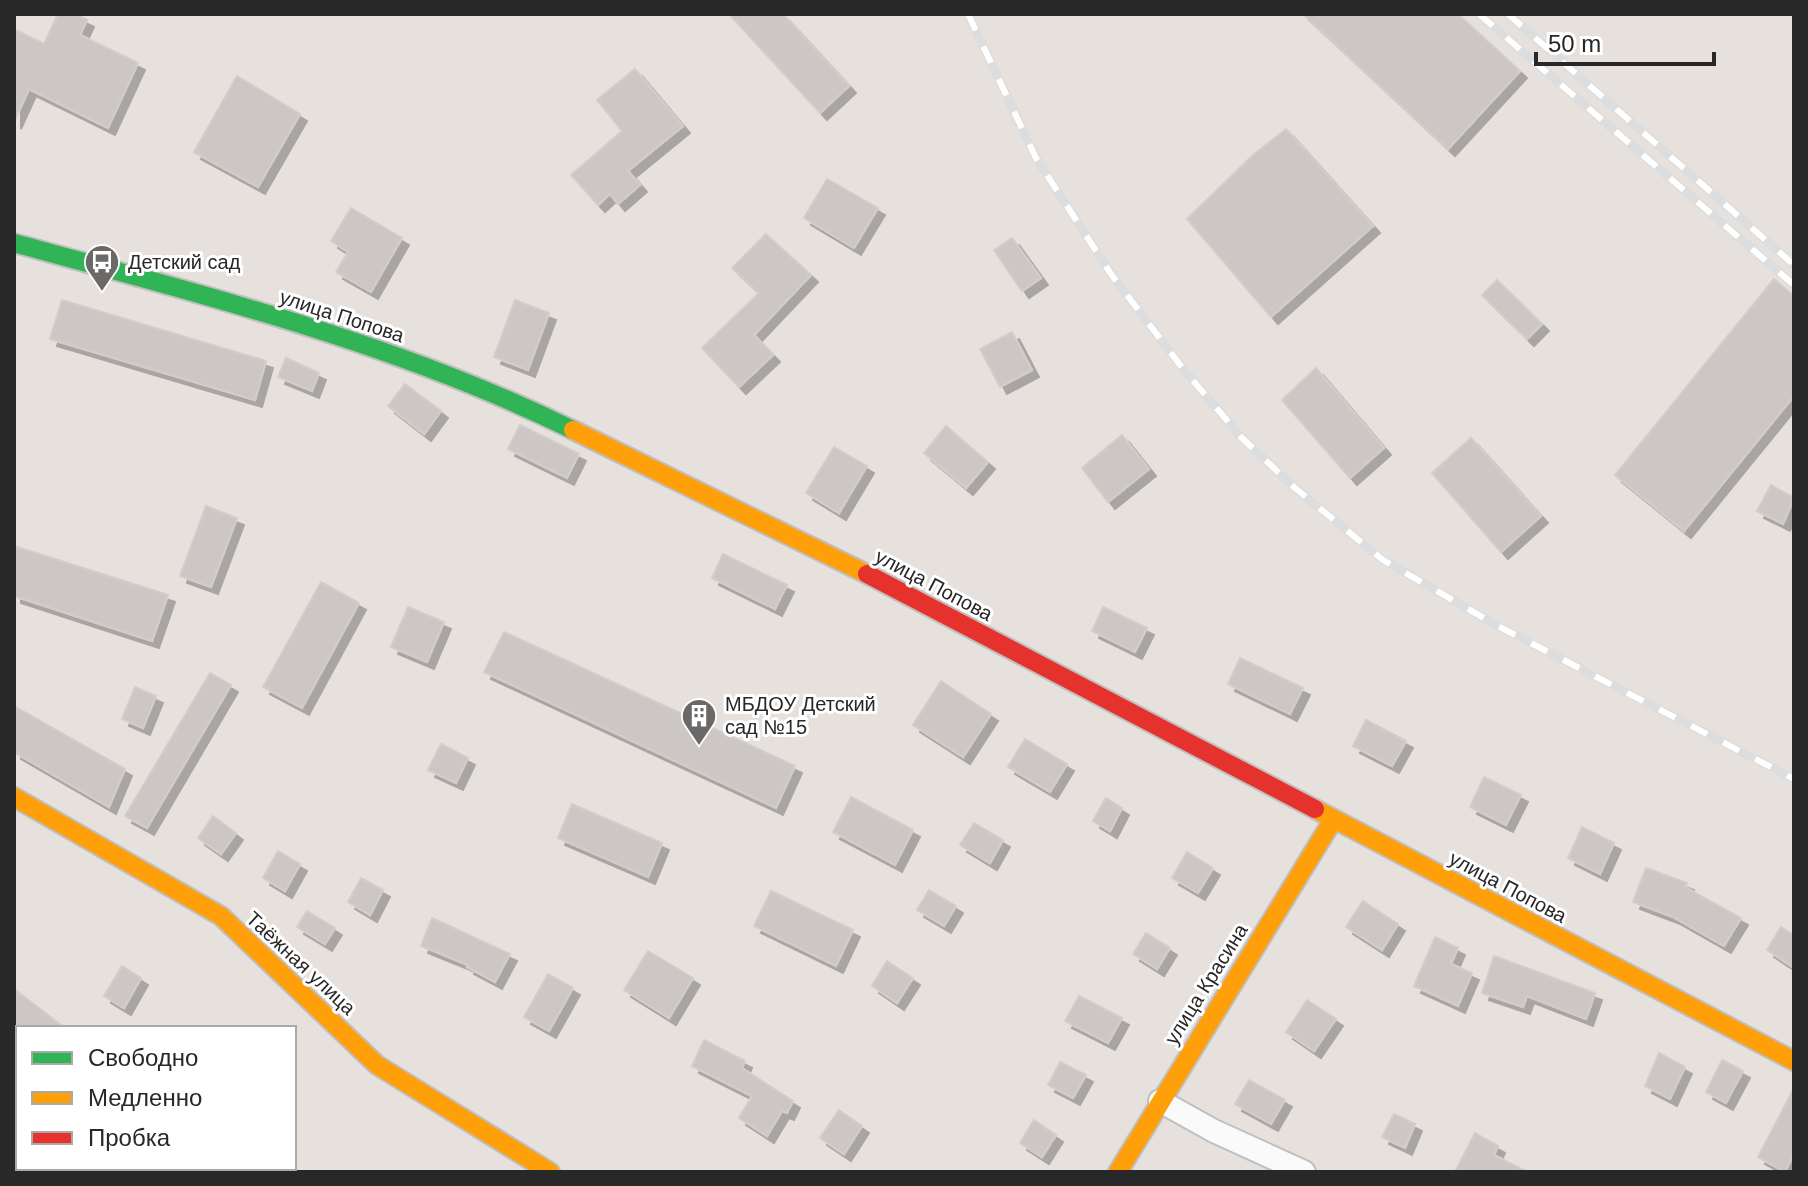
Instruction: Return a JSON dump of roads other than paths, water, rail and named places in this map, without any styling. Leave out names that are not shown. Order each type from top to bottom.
[{"type":"street","name":"улица Попова","points":[[14,243],[248,308],[455,377],[517,402],[843,561],[1794,1061]]},
{"type":"street","name":"Таёжная улица","points":[[14,797],[221,916],[377,1065],[550,1172]]},
{"type":"street","name":"улица Красина","points":[[1118,1172],[1333,820]]},
{"type":"street","points":[[1160,1101],[1214,1131],[1304,1172]]},
{"type":"railway","points":[[968,14],[1036,158],[1111,274],[1184,370],[1242,438],[1295,488],[1383,560],[1496,625],[1794,779]]},
{"type":"railway","points":[[1479,14],[1794,285]]},
{"type":"railway","points":[[1508,14],[1794,265]]},
{"type":"place","name":"Детский сад","points":[[102,293]]},
{"type":"place","name":"МБДОУ Детский сад №15","points":[[699,747]]}]
